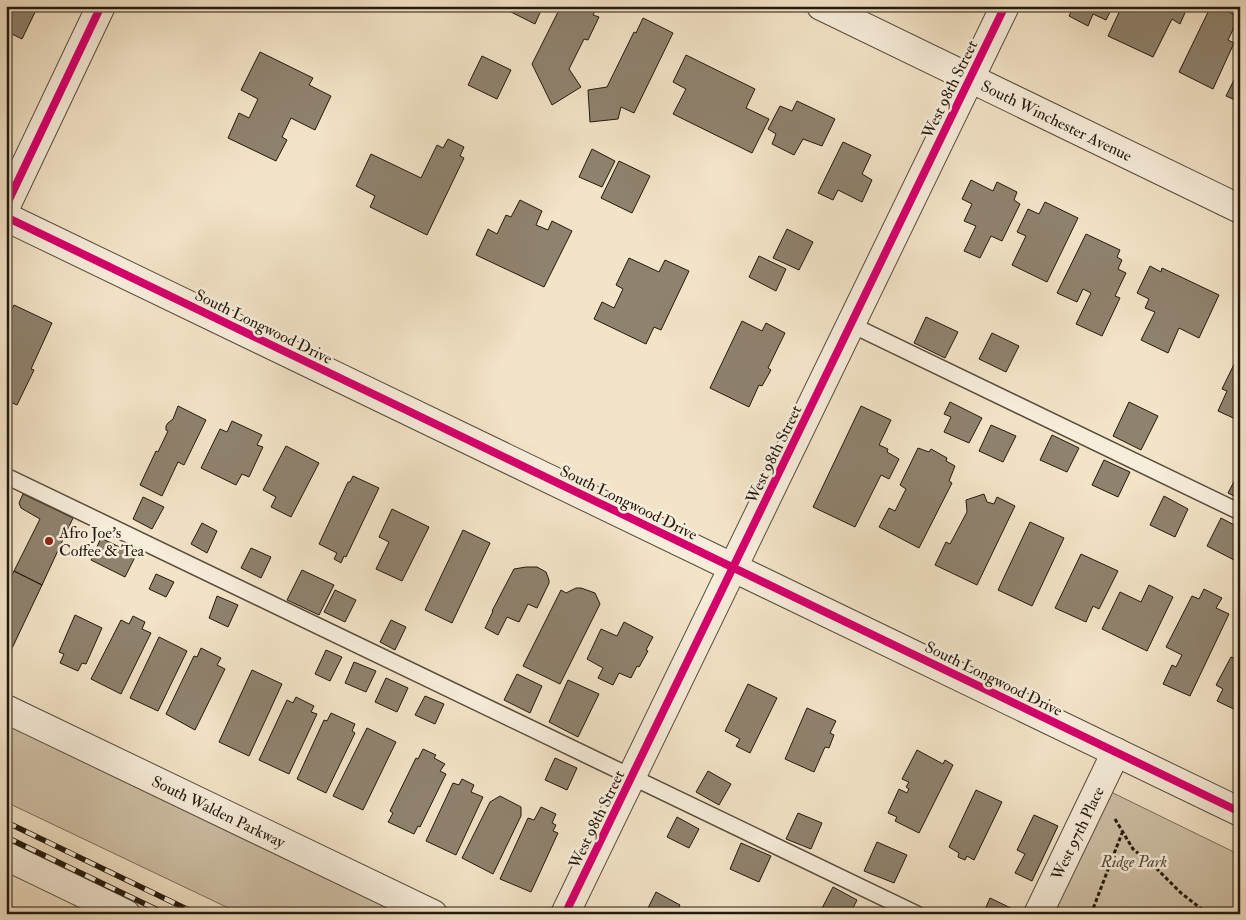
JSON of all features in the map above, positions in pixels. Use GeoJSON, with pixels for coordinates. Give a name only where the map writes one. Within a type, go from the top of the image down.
{"type":"FeatureCollection","features":[{"type":"Feature","properties":{"kind":"street"},"geometry":{"type":"LineString","coordinates":[[6,206],[101,6]]}},
{"type":"Feature","properties":{"kind":"street","name":"South Winchester Avenue"},"geometry":{"type":"LineString","coordinates":[[821,6],[1240,209]]}},
{"type":"Feature","properties":{"kind":"street","name":"West 98th Street"},"geometry":{"type":"LineString","coordinates":[[565,914],[1004,6]]}},
{"type":"Feature","properties":{"kind":"street","name":"South Longwood Drive"},"geometry":{"type":"LineString","coordinates":[[6,217],[1240,812]]}},
{"type":"Feature","properties":{"kind":"street","name":"South Walden Parkway"},"geometry":{"type":"LineString","coordinates":[[6,709],[433,914]]}},
{"type":"Feature","properties":{"kind":"street","name":"West 97th Place"},"geometry":{"type":"LineString","coordinates":[[1038,914],[1116,752]]}},
{"type":"Feature","properties":{"kind":"street"},"geometry":{"type":"LineString","coordinates":[[6,856],[126,914]]}},
{"type":"Feature","properties":{"kind":"lane"},"geometry":{"type":"LineString","coordinates":[[850,324],[1240,512]]}},
{"type":"Feature","properties":{"kind":"lane"},"geometry":{"type":"LineString","coordinates":[[6,476],[917,914]]}},
{"type":"Feature","properties":{"kind":"path"},"geometry":{"type":"LineString","coordinates":[[1114,819],[1132,849],[1156,868],[1181,893],[1208,914]]}},
{"type":"Feature","properties":{"kind":"path"},"geometry":{"type":"LineString","coordinates":[[1091,914],[1122,832]]}},
{"type":"Feature","properties":{"kind":"green space"},"geometry":{"type":"Polygon","coordinates":[[[6,721],[400,914],[241,914],[6,802],[6,721]]]}},
{"type":"Feature","properties":{"kind":"green space","name":"Ridge Park"},"geometry":{"type":"Polygon","coordinates":[[[1111,792],[1240,855],[1240,914],[1051,914],[1111,792]]]}},
{"type":"Feature","properties":{"kind":"building"},"geometry":{"type":"Polygon","coordinates":[[[6,6],[38,6],[22,39],[6,31],[6,6]]]}},
{"type":"Feature","properties":{"kind":"building"},"geometry":{"type":"Polygon","coordinates":[[[499,6],[543,6],[535,24],[499,6]]]}},
{"type":"Feature","properties":{"kind":"building"},"geometry":{"type":"Polygon","coordinates":[[[561,6],[598,6],[593,15],[599,17],[588,40],[584,39],[569,69],[581,87],[552,105],[532,64],[561,6]]]}},
{"type":"Feature","properties":{"kind":"building"},"geometry":{"type":"Polygon","coordinates":[[[1074,6],[1113,6],[1106,20],[1093,14],[1088,26],[1069,16],[1074,6]]]}},
{"type":"Feature","properties":{"kind":"building"},"geometry":{"type":"Polygon","coordinates":[[[1122,6],[1188,6],[1180,24],[1172,19],[1153,57],[1108,36],[1122,6]]]}},
{"type":"Feature","properties":{"kind":"building"},"geometry":{"type":"Polygon","coordinates":[[[1211,6],[1217,6],[1239,17],[1228,40],[1234,43],[1213,89],[1179,72],[1211,6]]]}},
{"type":"Feature","properties":{"kind":"building"},"geometry":{"type":"Polygon","coordinates":[[[643,18],[673,33],[634,113],[621,107],[618,119],[590,122],[588,90],[607,87],[634,32],[636,33],[643,18]]]}},
{"type":"Feature","properties":{"kind":"building"},"geometry":{"type":"Polygon","coordinates":[[[260,52],[313,78],[309,85],[331,96],[315,130],[291,118],[282,137],[287,140],[276,161],[228,138],[239,113],[249,118],[258,99],[241,90],[260,52]]]}},
{"type":"Feature","properties":{"kind":"building"},"geometry":{"type":"Polygon","coordinates":[[[686,55],[755,89],[746,108],[769,119],[752,153],[673,114],[686,89],[673,82],[686,55]]]}},
{"type":"Feature","properties":{"kind":"building"},"geometry":{"type":"Polygon","coordinates":[[[482,56],[511,70],[497,99],[468,85],[482,56]]]}},
{"type":"Feature","properties":{"kind":"building"},"geometry":{"type":"Polygon","coordinates":[[[1240,68],[1240,102],[1226,96],[1240,68]]]}},
{"type":"Feature","properties":{"kind":"building"},"geometry":{"type":"Polygon","coordinates":[[[797,101],[835,119],[822,146],[803,139],[794,155],[772,144],[776,134],[768,129],[780,106],[792,111],[797,101]]]}},
{"type":"Feature","properties":{"kind":"building"},"geometry":{"type":"Polygon","coordinates":[[[448,139],[464,147],[460,156],[464,158],[427,235],[370,207],[375,196],[356,186],[371,154],[421,178],[437,145],[443,148],[448,139]]]}},
{"type":"Feature","properties":{"kind":"building"},"geometry":{"type":"Polygon","coordinates":[[[843,142],[871,155],[862,174],[872,180],[862,202],[838,190],[833,200],[818,193],[843,142]]]}},
{"type":"Feature","properties":{"kind":"building"},"geometry":{"type":"Polygon","coordinates":[[[592,149],[615,161],[602,187],[579,177],[592,149]]]}},
{"type":"Feature","properties":{"kind":"building"},"geometry":{"type":"Polygon","coordinates":[[[619,161],[650,176],[632,213],[601,198],[619,161]]]}},
{"type":"Feature","properties":{"kind":"building"},"geometry":{"type":"Polygon","coordinates":[[[971,180],[993,191],[997,182],[1017,192],[1014,200],[1020,204],[1002,241],[991,236],[980,258],[964,251],[976,226],[964,221],[972,204],[962,199],[971,180]]]}},
{"type":"Feature","properties":{"kind":"building"},"geometry":{"type":"Polygon","coordinates":[[[520,200],[542,211],[536,225],[548,230],[552,221],[572,231],[544,287],[476,255],[488,229],[497,234],[506,215],[511,217],[520,200]]]}},
{"type":"Feature","properties":{"kind":"building"},"geometry":{"type":"Polygon","coordinates":[[[1045,202],[1078,218],[1047,282],[1012,265],[1026,236],[1017,232],[1028,209],[1039,214],[1045,202]]]}},
{"type":"Feature","properties":{"kind":"building"},"geometry":{"type":"Polygon","coordinates":[[[787,229],[813,242],[799,270],[773,258],[787,229]]]}},
{"type":"Feature","properties":{"kind":"building"},"geometry":{"type":"Polygon","coordinates":[[[1086,234],[1120,250],[1117,257],[1122,260],[1118,269],[1126,273],[1115,296],[1120,298],[1102,336],[1076,324],[1091,293],[1083,289],[1077,302],[1057,293],[1086,234]]]}},
{"type":"Feature","properties":{"kind":"building"},"geometry":{"type":"Polygon","coordinates":[[[759,256],[786,269],[776,291],[749,277],[759,256]]]}},
{"type":"Feature","properties":{"kind":"building"},"geometry":{"type":"Polygon","coordinates":[[[629,258],[659,272],[665,260],[689,271],[661,330],[654,327],[646,344],[594,319],[602,302],[614,308],[623,289],[616,285],[629,258]]]}},
{"type":"Feature","properties":{"kind":"building"},"geometry":{"type":"Polygon","coordinates":[[[1150,266],[1161,272],[1162,268],[1219,295],[1199,338],[1179,328],[1168,353],[1141,340],[1155,312],[1145,308],[1149,299],[1137,293],[1150,266]]]}},
{"type":"Feature","properties":{"kind":"building"},"geometry":{"type":"Polygon","coordinates":[[[14,305],[52,323],[31,369],[34,370],[17,405],[6,400],[6,321],[14,305]]]}},
{"type":"Feature","properties":{"kind":"building"},"geometry":{"type":"Polygon","coordinates":[[[926,317],[958,332],[945,358],[914,343],[926,317]]]}},
{"type":"Feature","properties":{"kind":"building"},"geometry":{"type":"Polygon","coordinates":[[[742,321],[762,331],[766,323],[785,333],[768,368],[771,370],[762,386],[759,385],[749,407],[710,388],[742,321]]]}},
{"type":"Feature","properties":{"kind":"building"},"geometry":{"type":"Polygon","coordinates":[[[992,333],[1019,346],[1006,372],[979,359],[992,333]]]}},
{"type":"Feature","properties":{"kind":"building"},"geometry":{"type":"Polygon","coordinates":[[[1240,352],[1240,421],[1218,411],[1227,391],[1222,389],[1240,352]]]}},
{"type":"Feature","properties":{"kind":"building"},"geometry":{"type":"Polygon","coordinates":[[[950,402],[982,418],[969,443],[944,432],[951,417],[944,414],[950,402]]]}},
{"type":"Feature","properties":{"kind":"building"},"geometry":{"type":"Polygon","coordinates":[[[1129,402],[1158,416],[1141,450],[1113,436],[1129,402]]]}},
{"type":"Feature","properties":{"kind":"building"},"geometry":{"type":"Polygon","coordinates":[[[178,406],[206,420],[184,465],[178,462],[162,496],[140,485],[168,431],[166,426],[173,419],[178,406]]]}},
{"type":"Feature","properties":{"kind":"building"},"geometry":{"type":"Polygon","coordinates":[[[861,406],[891,420],[879,445],[888,449],[887,452],[899,459],[889,479],[881,475],[855,527],[813,507],[861,406]]]}},
{"type":"Feature","properties":{"kind":"building"},"geometry":{"type":"Polygon","coordinates":[[[232,421],[262,435],[257,445],[263,447],[249,477],[242,474],[236,485],[201,468],[220,429],[227,432],[232,421]]]}},
{"type":"Feature","properties":{"kind":"building"},"geometry":{"type":"Polygon","coordinates":[[[991,425],[1016,436],[1003,462],[979,451],[991,425]]]}},
{"type":"Feature","properties":{"kind":"building"},"geometry":{"type":"Polygon","coordinates":[[[1052,435],[1079,448],[1067,472],[1040,460],[1052,435]]]}},
{"type":"Feature","properties":{"kind":"building"},"geometry":{"type":"Polygon","coordinates":[[[286,446],[319,463],[291,517],[271,507],[276,497],[263,490],[286,446]]]}},
{"type":"Feature","properties":{"kind":"building"},"geometry":{"type":"Polygon","coordinates":[[[918,448],[929,452],[931,449],[947,458],[946,461],[955,466],[949,481],[952,483],[919,548],[879,527],[889,508],[895,511],[906,489],[900,485],[918,448]]]}},
{"type":"Feature","properties":{"kind":"building"},"geometry":{"type":"Polygon","coordinates":[[[1104,460],[1130,472],[1118,497],[1092,485],[1104,460]]]}},
{"type":"Feature","properties":{"kind":"building"},"geometry":{"type":"Polygon","coordinates":[[[1240,470],[1240,499],[1228,493],[1240,470]]]}},
{"type":"Feature","properties":{"kind":"building"},"geometry":{"type":"Polygon","coordinates":[[[353,476],[379,488],[346,557],[344,556],[341,563],[334,559],[337,553],[319,544],[348,482],[350,482],[353,476]]]}},
{"type":"Feature","properties":{"kind":"building"},"geometry":{"type":"Polygon","coordinates":[[[23,494],[73,518],[42,585],[14,571],[40,519],[21,508],[19,503],[23,494]]]}},
{"type":"Feature","properties":{"kind":"building"},"geometry":{"type":"Polygon","coordinates":[[[984,494],[987,502],[994,504],[997,497],[1015,506],[977,585],[935,565],[946,542],[950,544],[967,512],[966,500],[984,494]]]}},
{"type":"Feature","properties":{"kind":"building"},"geometry":{"type":"Polygon","coordinates":[[[1164,496],[1188,509],[1175,537],[1150,525],[1164,496]]]}},
{"type":"Feature","properties":{"kind":"building"},"geometry":{"type":"Polygon","coordinates":[[[143,497],[164,507],[152,529],[133,519],[143,497]]]}},
{"type":"Feature","properties":{"kind":"building"},"geometry":{"type":"Polygon","coordinates":[[[392,509],[429,527],[402,581],[376,569],[389,542],[379,537],[392,509]]]}},
{"type":"Feature","properties":{"kind":"building"},"geometry":{"type":"Polygon","coordinates":[[[1221,518],[1240,528],[1240,559],[1238,562],[1207,546],[1221,518]]]}},
{"type":"Feature","properties":{"kind":"building"},"geometry":{"type":"Polygon","coordinates":[[[1030,522],[1064,538],[1032,606],[998,590],[1030,522]]]}},
{"type":"Feature","properties":{"kind":"building"},"geometry":{"type":"Polygon","coordinates":[[[202,523],[217,531],[207,553],[191,544],[202,523]]]}},
{"type":"Feature","properties":{"kind":"building"},"geometry":{"type":"Polygon","coordinates":[[[463,530],[490,543],[452,623],[425,610],[463,530]]]}},
{"type":"Feature","properties":{"kind":"building"},"geometry":{"type":"Polygon","coordinates":[[[101,538],[136,555],[125,577],[91,560],[101,538]]]}},
{"type":"Feature","properties":{"kind":"building"},"geometry":{"type":"Polygon","coordinates":[[[251,548],[271,557],[261,578],[241,568],[251,548]]]}},
{"type":"Feature","properties":{"kind":"building"},"geometry":{"type":"Polygon","coordinates":[[[1081,554],[1118,571],[1099,609],[1093,606],[1086,622],[1055,608],[1081,554]]]}},
{"type":"Feature","properties":{"kind":"building"},"geometry":{"type":"Polygon","coordinates":[[[537,567],[546,572],[549,583],[537,608],[528,604],[519,622],[507,617],[498,635],[485,628],[492,611],[514,569],[537,567]]]}},
{"type":"Feature","properties":{"kind":"building"},"geometry":{"type":"Polygon","coordinates":[[[302,570],[334,585],[319,615],[287,600],[302,570]]]}},
{"type":"Feature","properties":{"kind":"building"},"geometry":{"type":"Polygon","coordinates":[[[14,571],[42,585],[6,661],[6,572],[12,575],[14,571]]]}},
{"type":"Feature","properties":{"kind":"building"},"geometry":{"type":"Polygon","coordinates":[[[156,574],[174,582],[166,597],[149,589],[156,574]]]}},
{"type":"Feature","properties":{"kind":"building"},"geometry":{"type":"Polygon","coordinates":[[[1149,585],[1173,597],[1147,651],[1102,629],[1120,592],[1141,602],[1149,585]]]}},
{"type":"Feature","properties":{"kind":"building"},"geometry":{"type":"Polygon","coordinates":[[[576,588],[595,593],[600,604],[560,684],[523,666],[561,590],[566,593],[576,588]]]}},
{"type":"Feature","properties":{"kind":"building"},"geometry":{"type":"Polygon","coordinates":[[[1204,589],[1222,598],[1216,608],[1229,614],[1190,696],[1163,684],[1172,665],[1176,667],[1182,655],[1166,647],[1192,596],[1199,599],[1204,589]]]}},
{"type":"Feature","properties":{"kind":"building"},"geometry":{"type":"Polygon","coordinates":[[[335,590],[356,600],[345,622],[324,612],[335,590]]]}},
{"type":"Feature","properties":{"kind":"building"},"geometry":{"type":"Polygon","coordinates":[[[217,596],[238,605],[228,627],[209,618],[217,596]]]}},
{"type":"Feature","properties":{"kind":"building"},"geometry":{"type":"Polygon","coordinates":[[[75,615],[102,628],[86,664],[82,663],[78,671],[60,663],[64,654],[59,652],[75,615]]]}},
{"type":"Feature","properties":{"kind":"building"},"geometry":{"type":"Polygon","coordinates":[[[133,616],[145,622],[142,629],[151,633],[121,694],[91,679],[121,620],[129,624],[133,616]]]}},
{"type":"Feature","properties":{"kind":"building"},"geometry":{"type":"Polygon","coordinates":[[[391,620],[406,627],[395,650],[380,642],[391,620]]]}},
{"type":"Feature","properties":{"kind":"building"},"geometry":{"type":"Polygon","coordinates":[[[624,622],[653,637],[646,650],[648,651],[631,678],[619,673],[613,685],[598,678],[603,668],[587,659],[601,629],[617,636],[624,622]]]}},
{"type":"Feature","properties":{"kind":"building"},"geometry":{"type":"Polygon","coordinates":[[[159,637],[187,651],[158,711],[130,698],[159,637]]]}},
{"type":"Feature","properties":{"kind":"building"},"geometry":{"type":"Polygon","coordinates":[[[201,648],[221,658],[217,665],[225,669],[195,730],[166,714],[194,656],[197,657],[201,648]]]}},
{"type":"Feature","properties":{"kind":"building"},"geometry":{"type":"Polygon","coordinates":[[[326,650],[342,657],[330,681],[315,674],[326,650]]]}},
{"type":"Feature","properties":{"kind":"building"},"geometry":{"type":"Polygon","coordinates":[[[1231,657],[1238,660],[1240,658],[1240,712],[1217,701],[1223,689],[1216,685],[1231,657]]]}},
{"type":"Feature","properties":{"kind":"building"},"geometry":{"type":"Polygon","coordinates":[[[354,662],[376,671],[366,692],[345,683],[354,662]]]}},
{"type":"Feature","properties":{"kind":"building"},"geometry":{"type":"Polygon","coordinates":[[[252,670],[282,684],[249,756],[219,742],[252,670]]]}},
{"type":"Feature","properties":{"kind":"building"},"geometry":{"type":"Polygon","coordinates":[[[517,674],[542,686],[530,713],[504,700],[517,674]]]}},
{"type":"Feature","properties":{"kind":"building"},"geometry":{"type":"Polygon","coordinates":[[[386,678],[408,688],[397,712],[375,702],[386,678]]]}},
{"type":"Feature","properties":{"kind":"building"},"geometry":{"type":"Polygon","coordinates":[[[568,680],[599,694],[578,737],[549,722],[568,680]]]}},
{"type":"Feature","properties":{"kind":"building"},"geometry":{"type":"Polygon","coordinates":[[[748,684],[777,698],[750,753],[736,746],[740,739],[725,731],[748,684]]]}},
{"type":"Feature","properties":{"kind":"building"},"geometry":{"type":"Polygon","coordinates":[[[425,696],[444,704],[435,724],[415,715],[425,696]]]}},
{"type":"Feature","properties":{"kind":"building"},"geometry":{"type":"Polygon","coordinates":[[[296,697],[314,706],[311,712],[317,714],[289,774],[259,760],[287,700],[293,703],[296,697]]]}},
{"type":"Feature","properties":{"kind":"building"},"geometry":{"type":"Polygon","coordinates":[[[807,708],[836,721],[830,733],[834,735],[829,748],[825,747],[814,772],[785,759],[807,708]]]}},
{"type":"Feature","properties":{"kind":"building"},"geometry":{"type":"Polygon","coordinates":[[[331,713],[355,724],[352,731],[355,733],[326,793],[297,779],[324,720],[327,721],[331,713]]]}},
{"type":"Feature","properties":{"kind":"building"},"geometry":{"type":"Polygon","coordinates":[[[367,728],[396,742],[363,810],[333,796],[367,728]]]}},
{"type":"Feature","properties":{"kind":"building"},"geometry":{"type":"Polygon","coordinates":[[[423,749],[436,755],[434,758],[445,764],[440,771],[446,774],[420,827],[418,826],[414,834],[388,822],[393,813],[390,811],[416,758],[418,759],[423,749]]]}},
{"type":"Feature","properties":{"kind":"building"},"geometry":{"type":"Polygon","coordinates":[[[917,750],[943,764],[945,760],[953,765],[919,833],[895,821],[897,817],[888,813],[899,789],[907,793],[909,789],[906,787],[909,782],[902,779],[917,750]]]}},
{"type":"Feature","properties":{"kind":"building"},"geometry":{"type":"Polygon","coordinates":[[[555,758],[577,768],[567,790],[545,780],[555,758]]]}},
{"type":"Feature","properties":{"kind":"building"},"geometry":{"type":"Polygon","coordinates":[[[708,771],[731,784],[719,805],[696,792],[708,771]]]}},
{"type":"Feature","properties":{"kind":"building"},"geometry":{"type":"Polygon","coordinates":[[[462,779],[474,785],[471,792],[483,797],[456,855],[426,841],[453,783],[459,785],[462,779]]]}},
{"type":"Feature","properties":{"kind":"building"},"geometry":{"type":"Polygon","coordinates":[[[976,790],[1002,802],[974,860],[967,856],[965,860],[958,857],[959,853],[949,847],[976,790]]]}},
{"type":"Feature","properties":{"kind":"building"},"geometry":{"type":"Polygon","coordinates":[[[500,796],[521,807],[521,816],[493,874],[462,858],[490,802],[500,796]]]}},
{"type":"Feature","properties":{"kind":"building"},"geometry":{"type":"Polygon","coordinates":[[[541,807],[556,814],[552,823],[556,825],[553,831],[558,833],[531,892],[500,879],[528,818],[534,820],[541,807]]]}},
{"type":"Feature","properties":{"kind":"building"},"geometry":{"type":"Polygon","coordinates":[[[798,813],[822,823],[811,849],[786,839],[798,813]]]}},
{"type":"Feature","properties":{"kind":"building"},"geometry":{"type":"Polygon","coordinates":[[[1034,815],[1058,826],[1032,881],[1015,873],[1025,854],[1017,850],[1034,815]]]}},
{"type":"Feature","properties":{"kind":"building"},"geometry":{"type":"Polygon","coordinates":[[[677,817],[699,829],[689,848],[667,837],[677,817]]]}},
{"type":"Feature","properties":{"kind":"building"},"geometry":{"type":"Polygon","coordinates":[[[877,842],[907,855],[894,883],[864,871],[877,842]]]}},
{"type":"Feature","properties":{"kind":"building"},"geometry":{"type":"Polygon","coordinates":[[[741,843],[771,856],[759,882],[730,869],[741,843]]]}},
{"type":"Feature","properties":{"kind":"building"},"geometry":{"type":"Polygon","coordinates":[[[833,887],[857,900],[850,914],[824,914],[820,912],[833,887]]]}},
{"type":"Feature","properties":{"kind":"building"},"geometry":{"type":"Polygon","coordinates":[[[656,892],[680,905],[676,914],[645,914],[656,892]]]}},
{"type":"Feature","properties":{"kind":"building"},"geometry":{"type":"Polygon","coordinates":[[[990,898],[1017,911],[1016,914],[983,914],[990,898]]]}},
{"type":"Feature","properties":{"kind":"railway"},"geometry":{"type":"LineString","coordinates":[[6,822],[197,914]]}},
{"type":"Feature","properties":{"kind":"railway"},"geometry":{"type":"LineString","coordinates":[[6,837],[166,914]]}},
{"type":"Feature","properties":{"kind":"cycle path"},"geometry":{"type":"LineString","coordinates":[[6,206],[101,6]]}},
{"type":"Feature","properties":{"kind":"cycle path"},"geometry":{"type":"LineString","coordinates":[[565,914],[1005,6]]}},
{"type":"Feature","properties":{"kind":"cycle path"},"geometry":{"type":"LineString","coordinates":[[6,217],[1240,812]]}},
{"type":"Feature","properties":{"kind":"place","name":"Afro Joe's Coffee & Tea"},"geometry":{"type":"Point","coordinates":[49,541]}}]}
